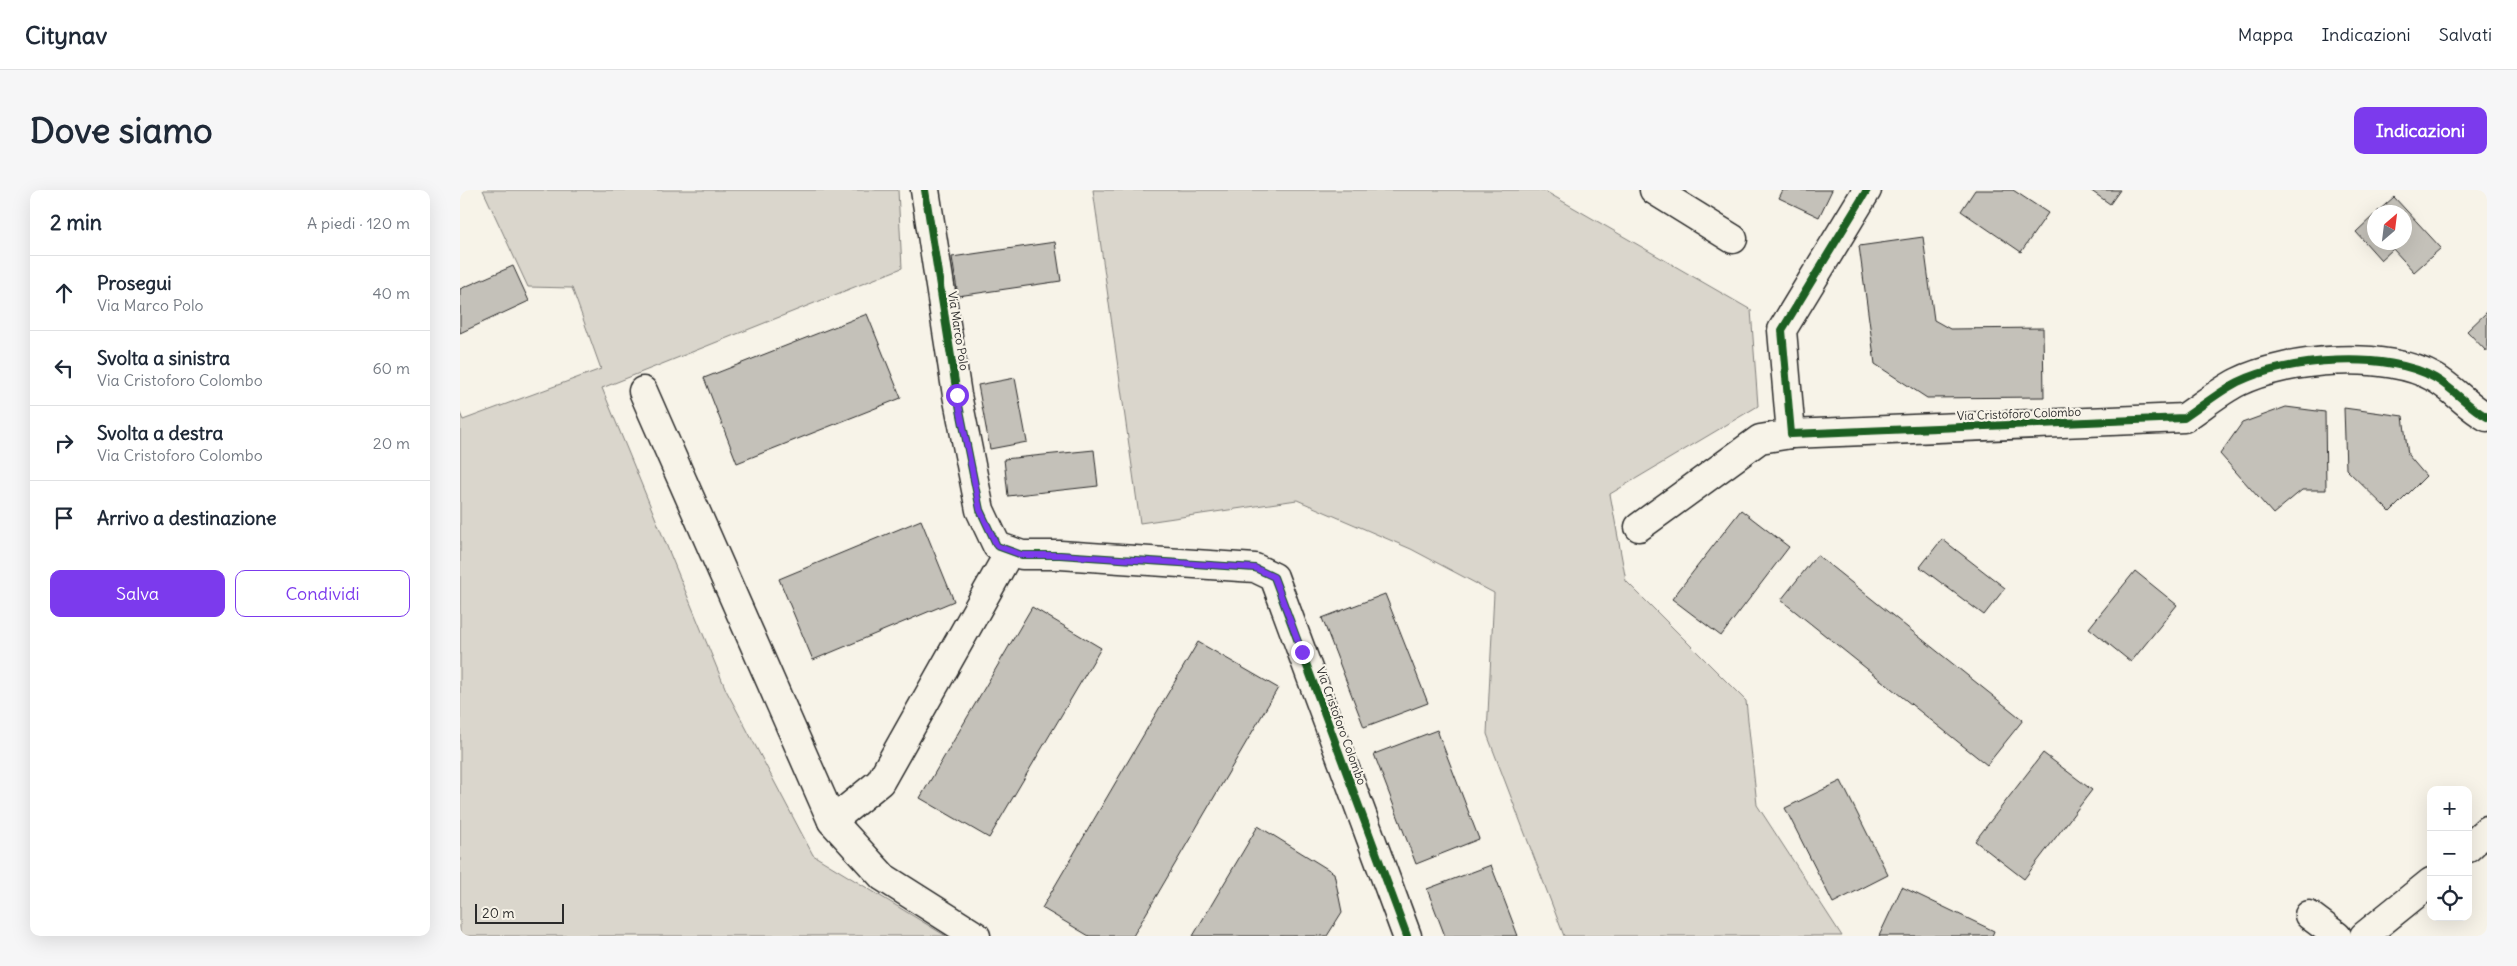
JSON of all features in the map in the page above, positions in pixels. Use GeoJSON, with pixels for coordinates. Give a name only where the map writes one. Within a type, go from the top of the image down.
{"type":"FeatureCollection","features":[{"type":"Feature","properties":{"kind":"street","name":"Via Marco Polo"},"geometry":{"type":"LineString","coordinates":[[925,190],[957,395],[980,510],[997,546],[1010,551]]}},
{"type":"Feature","properties":{"kind":"street"},"geometry":{"type":"LineString","coordinates":[[1654,190],[1733,239]]}},
{"type":"Feature","properties":{"kind":"street"},"geometry":{"type":"LineString","coordinates":[[1791,434],[1782,330],[1867,190]]}},
{"type":"Feature","properties":{"kind":"street","name":"Via Cristoforo Colombo"},"geometry":{"type":"LineString","coordinates":[[1639,527],[1760,439],[1791,434],[2184,418],[2238,382],[2281,368],[2344,359],[2399,364],[2434,377],[2487,417]]}},
{"type":"Feature","properties":{"kind":"street"},"geometry":{"type":"LineString","coordinates":[[643,391],[832,821],[883,877],[976,936]]}},
{"type":"Feature","properties":{"kind":"street"},"geometry":{"type":"LineString","coordinates":[[832,821],[880,782],[1010,551]]}},
{"type":"Feature","properties":{"kind":"street","name":"Via Cristoforo Colombo"},"geometry":{"type":"LineString","coordinates":[[1010,551],[1022,555],[1060,555],[1255,568],[1274,577],[1407,936]]}},
{"type":"Feature","properties":{"kind":"street"},"geometry":{"type":"LineString","coordinates":[[2472,844],[2487,830]]}},
{"type":"Feature","properties":{"kind":"street"},"geometry":{"type":"LineString","coordinates":[[2364,936],[2427,885]]}},
{"type":"Feature","properties":{"kind":"street"},"geometry":{"type":"LineString","coordinates":[[2308,915],[2337,936]]}},
{"type":"Feature","properties":{"kind":"shaded area"},"geometry":{"type":"Polygon","coordinates":[[[483,190],[898,190],[902,268],[602,388],[726,690],[813,855],[946,936],[460,936],[460,413],[463,420],[601,369],[572,288],[528,287],[483,190]]]}},
{"type":"Feature","properties":{"kind":"shaded area"},"geometry":{"type":"Polygon","coordinates":[[[1093,190],[1543,190],[1751,310],[1758,406],[1610,494],[1626,581],[1746,701],[1757,805],[1842,936],[1564,936],[1487,734],[1494,593],[1411,549],[1297,500],[1140,523],[1093,190]]]}},
{"type":"Feature","properties":{"kind":"building"},"geometry":{"type":"Polygon","coordinates":[[[1783,190],[1832,190],[1819,217],[1779,198],[1783,190]]]}},
{"type":"Feature","properties":{"kind":"building"},"geometry":{"type":"Polygon","coordinates":[[[1975,190],[2013,190],[2048,213],[2021,252],[1961,211],[1975,190]]]}},
{"type":"Feature","properties":{"kind":"building"},"geometry":{"type":"Polygon","coordinates":[[[2090,190],[2120,190],[2110,204],[2090,190]]]}},
{"type":"Feature","properties":{"kind":"building"},"geometry":{"type":"Polygon","coordinates":[[[2394,197],[2401,205],[2385,205],[2394,197]]]}},
{"type":"Feature","properties":{"kind":"building"},"geometry":{"type":"Polygon","coordinates":[[[2412,217],[2441,248],[2414,272],[2394,250],[2412,250],[2412,217]]]}},
{"type":"Feature","properties":{"kind":"building"},"geometry":{"type":"Polygon","coordinates":[[[2367,222],[2367,244],[2356,232],[2367,222]]]}},
{"type":"Feature","properties":{"kind":"building"},"geometry":{"type":"Polygon","coordinates":[[[1923,237],[1934,320],[1950,329],[2043,328],[2044,397],[1927,398],[1875,364],[1859,246],[1923,237]]]}},
{"type":"Feature","properties":{"kind":"building"},"geometry":{"type":"Polygon","coordinates":[[[1055,242],[1061,281],[958,296],[952,257],[1055,242]]]}},
{"type":"Feature","properties":{"kind":"building"},"geometry":{"type":"Polygon","coordinates":[[[2372,250],[2392,250],[2381,260],[2372,250]]]}},
{"type":"Feature","properties":{"kind":"building"},"geometry":{"type":"Polygon","coordinates":[[[513,266],[529,301],[460,333],[460,289],[513,266]]]}},
{"type":"Feature","properties":{"kind":"building"},"geometry":{"type":"Polygon","coordinates":[[[2487,312],[2487,352],[2467,331],[2487,312]]]}},
{"type":"Feature","properties":{"kind":"building"},"geometry":{"type":"Polygon","coordinates":[[[867,314],[901,398],[737,463],[704,378],[867,314]]]}},
{"type":"Feature","properties":{"kind":"building"},"geometry":{"type":"Polygon","coordinates":[[[1015,378],[1027,442],[990,449],[978,385],[1015,378]]]}},
{"type":"Feature","properties":{"kind":"building"},"geometry":{"type":"Polygon","coordinates":[[[2286,407],[2325,412],[2326,490],[2302,490],[2273,514],[2220,454],[2242,423],[2286,407]]]}},
{"type":"Feature","properties":{"kind":"building"},"geometry":{"type":"Polygon","coordinates":[[[2344,408],[2403,416],[2408,455],[2426,476],[2390,512],[2346,469],[2344,408]]]}},
{"type":"Feature","properties":{"kind":"building"},"geometry":{"type":"Polygon","coordinates":[[[1094,450],[1098,486],[1008,496],[1004,459],[1094,450]]]}},
{"type":"Feature","properties":{"kind":"building"},"geometry":{"type":"Polygon","coordinates":[[[1741,510],[1789,547],[1721,636],[1672,599],[1741,510]]]}},
{"type":"Feature","properties":{"kind":"building"},"geometry":{"type":"Polygon","coordinates":[[[921,520],[954,601],[813,660],[779,579],[921,520]]]}},
{"type":"Feature","properties":{"kind":"building"},"geometry":{"type":"Polygon","coordinates":[[[1942,539],[2005,588],[1984,615],[1920,567],[1942,539]]]}},
{"type":"Feature","properties":{"kind":"building"},"geometry":{"type":"Polygon","coordinates":[[[1817,555],[2023,720],[1987,765],[1781,600],[1817,555]]]}},
{"type":"Feature","properties":{"kind":"building"},"geometry":{"type":"Polygon","coordinates":[[[2135,571],[2177,605],[2131,662],[2089,628],[2135,571]]]}},
{"type":"Feature","properties":{"kind":"building"},"geometry":{"type":"Polygon","coordinates":[[[1385,594],[1428,703],[1364,727],[1322,618],[1385,594]]]}},
{"type":"Feature","properties":{"kind":"building"},"geometry":{"type":"Polygon","coordinates":[[[1032,607],[1101,648],[989,838],[920,798],[1032,607]]]}},
{"type":"Feature","properties":{"kind":"building"},"geometry":{"type":"Polygon","coordinates":[[[1198,642],[1278,688],[1133,936],[1089,936],[1042,908],[1198,642]]]}},
{"type":"Feature","properties":{"kind":"building"},"geometry":{"type":"Polygon","coordinates":[[[1437,730],[1479,839],[1416,864],[1374,754],[1437,730]]]}},
{"type":"Feature","properties":{"kind":"building"},"geometry":{"type":"Polygon","coordinates":[[[2043,753],[2092,790],[2024,879],[1975,841],[2043,753]]]}},
{"type":"Feature","properties":{"kind":"building"},"geometry":{"type":"Polygon","coordinates":[[[1841,781],[1888,875],[1833,903],[1785,808],[1841,781]]]}},
{"type":"Feature","properties":{"kind":"building"},"geometry":{"type":"Polygon","coordinates":[[[1258,826],[1334,873],[1342,912],[1327,936],[1193,936],[1258,826]]]}},
{"type":"Feature","properties":{"kind":"building"},"geometry":{"type":"Polygon","coordinates":[[[1491,865],[1518,936],[1445,936],[1427,889],[1491,865]]]}},
{"type":"Feature","properties":{"kind":"building"},"geometry":{"type":"Polygon","coordinates":[[[1902,887],[1994,931],[1992,936],[1879,936],[1902,887]]]}},
{"type":"Feature","properties":{"kind":"cycle path"},"geometry":{"type":"LineString","coordinates":[[925,190],[957,395],[980,510],[997,546],[1022,555],[1060,555],[1255,568],[1274,577],[1407,936]]}},
{"type":"Feature","properties":{"kind":"cycle path"},"geometry":{"type":"LineString","coordinates":[[1867,190],[1782,330],[1791,434],[2184,418],[2231,386],[2258,374],[2282,367],[2337,360],[2391,363],[2415,369],[2442,382],[2487,417]]}},
{"type":"Feature","properties":{"kind":"route"},"geometry":{"type":"LineString","coordinates":[[957,395],[980,510],[997,546],[1022,555],[1060,555],[1255,568],[1274,577],[1302,652]]}}]}
